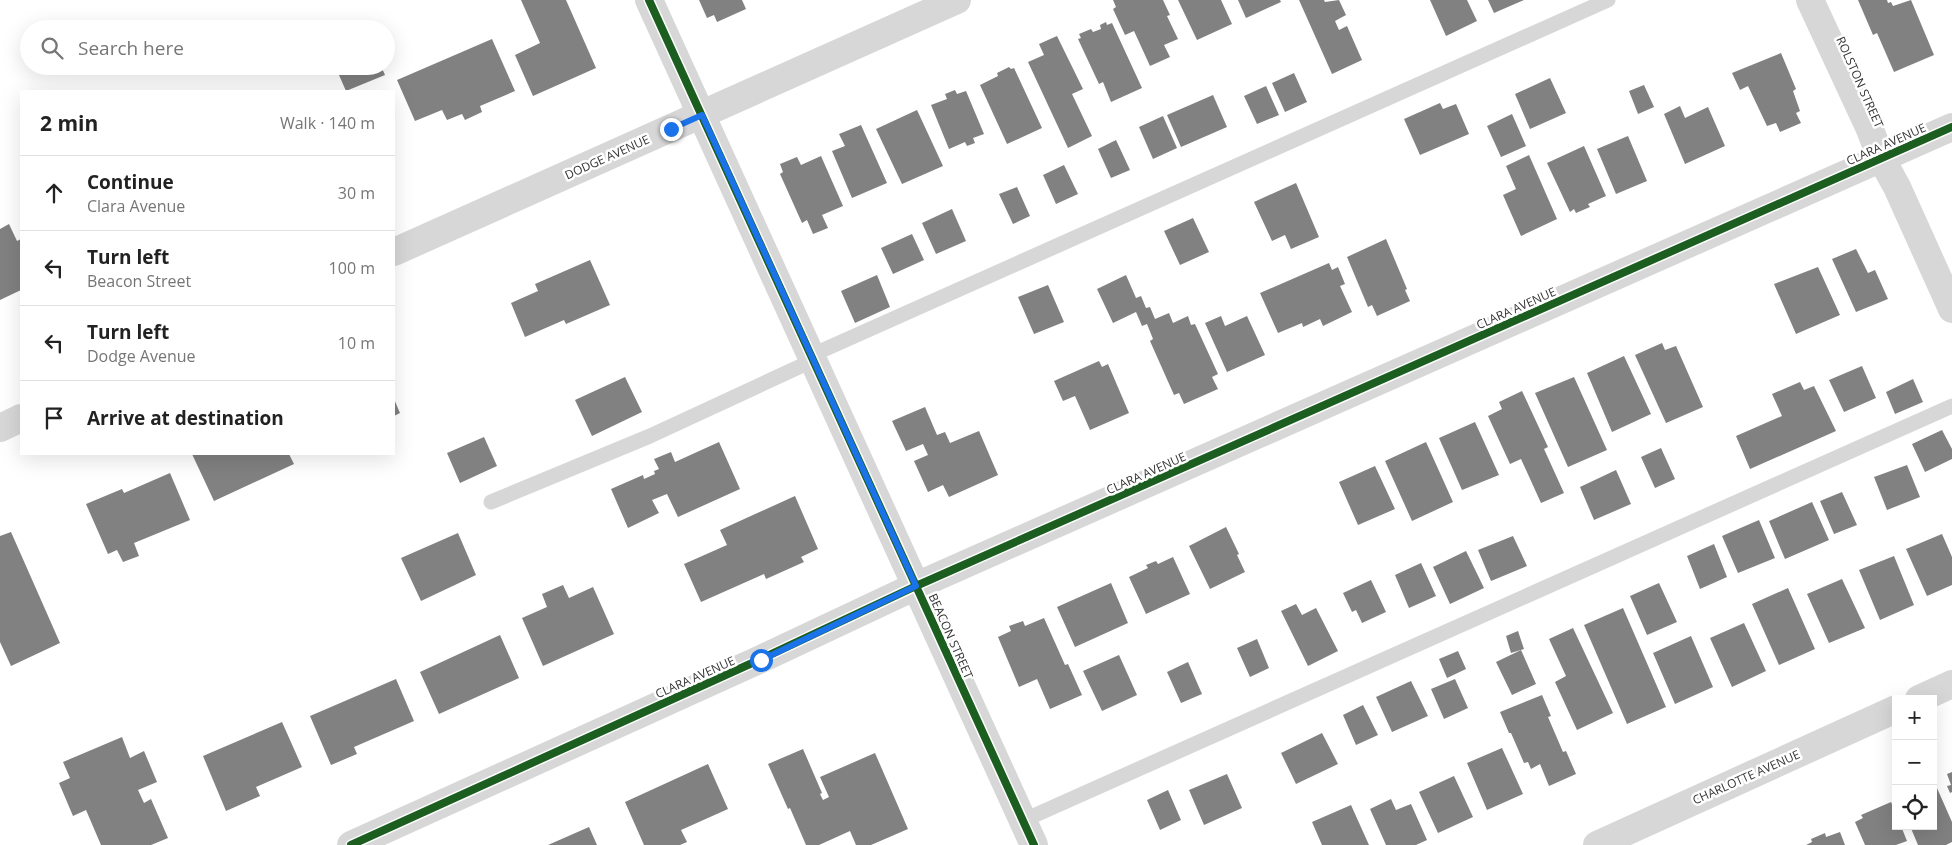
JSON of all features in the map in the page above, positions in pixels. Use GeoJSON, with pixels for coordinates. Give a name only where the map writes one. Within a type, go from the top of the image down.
{"type":"FeatureCollection","features":[{"type":"Feature","properties":{"kind":"street","name":"BEACON STREET"},"geometry":{"type":"LineString","coordinates":[[650,0],[1028,833]]}},
{"type":"Feature","properties":{"kind":"street","name":"DODGE AVENUE"},"geometry":{"type":"LineString","coordinates":[[395,252],[957,0]]}},
{"type":"Feature","properties":{"kind":"street","name":"ROLSTON STREET"},"geometry":{"type":"LineString","coordinates":[[1810,0],[1952,309]]}},
{"type":"Feature","properties":{"kind":"street","name":"CLARA AVENUE"},"geometry":{"type":"LineString","coordinates":[[351,845],[761,660],[916,586],[1952,127]]}},
{"type":"Feature","properties":{"kind":"street"},"geometry":{"type":"LineString","coordinates":[[0,428],[20,418]]}},
{"type":"Feature","properties":{"kind":"street"},"geometry":{"type":"LineString","coordinates":[[1928,695],[1952,684]]}},
{"type":"Feature","properties":{"kind":"street","name":"CHARLOTTE AVENUE"},"geometry":{"type":"LineString","coordinates":[[1597,845],[1892,711]]}},
{"type":"Feature","properties":{"kind":"lane"},"geometry":{"type":"LineString","coordinates":[[491,502],[650,436],[813,358],[1608,0]]}},
{"type":"Feature","properties":{"kind":"lane"},"geometry":{"type":"LineString","coordinates":[[1028,833],[1952,406]]}},
{"type":"Feature","properties":{"kind":"building"},"geometry":{"type":"Polygon","coordinates":[[[521,0],[566,0],[596,68],[533,96],[515,55],[540,43],[521,0]]]}},
{"type":"Feature","properties":{"kind":"building"},"geometry":{"type":"Polygon","coordinates":[[[699,0],[742,0],[746,9],[717,22],[714,15],[707,18],[699,0]]]}},
{"type":"Feature","properties":{"kind":"building"},"geometry":{"type":"Polygon","coordinates":[[[1113,0],[1163,0],[1170,15],[1167,16],[1178,39],[1164,45],[1170,57],[1150,66],[1134,31],[1125,35],[1113,9],[1116,7],[1113,0]]]}},
{"type":"Feature","properties":{"kind":"building"},"geometry":{"type":"Polygon","coordinates":[[[1178,0],[1221,0],[1232,24],[1197,40],[1178,0]]]}},
{"type":"Feature","properties":{"kind":"building"},"geometry":{"type":"Polygon","coordinates":[[[1238,0],[1280,0],[1281,2],[1246,18],[1238,0]]]}},
{"type":"Feature","properties":{"kind":"building"},"geometry":{"type":"Polygon","coordinates":[[[1299,0],[1324,0],[1325,2],[1339,0],[1346,15],[1335,21],[1339,30],[1347,26],[1362,60],[1332,74],[1299,0]]]}},
{"type":"Feature","properties":{"kind":"building"},"geometry":{"type":"Polygon","coordinates":[[[1430,0],[1467,0],[1477,21],[1446,36],[1430,0]]]}},
{"type":"Feature","properties":{"kind":"building"},"geometry":{"type":"Polygon","coordinates":[[[1488,0],[1524,0],[1494,13],[1488,0]]]}},
{"type":"Feature","properties":{"kind":"building"},"geometry":{"type":"Polygon","coordinates":[[[1858,0],[1887,0],[1893,6],[1911,0],[1934,55],[1894,72],[1877,33],[1873,35],[1858,0]]]}},
{"type":"Feature","properties":{"kind":"building"},"geometry":{"type":"Polygon","coordinates":[[[1106,22],[1107,25],[1112,23],[1142,88],[1111,102],[1103,82],[1099,84],[1078,39],[1081,38],[1079,34],[1091,29],[1093,32],[1101,29],[1100,25],[1106,22]]]}},
{"type":"Feature","properties":{"kind":"building"},"geometry":{"type":"Polygon","coordinates":[[[1057,36],[1083,89],[1072,94],[1092,136],[1068,148],[1028,62],[1044,55],[1039,44],[1057,36]]]}},
{"type":"Feature","properties":{"kind":"building"},"geometry":{"type":"Polygon","coordinates":[[[492,39],[515,91],[480,106],[482,112],[465,120],[462,114],[447,120],[442,110],[415,121],[397,80],[492,39]]]}},
{"type":"Feature","properties":{"kind":"building"},"geometry":{"type":"Polygon","coordinates":[[[1781,53],[1796,89],[1793,91],[1800,111],[1796,113],[1801,123],[1780,132],[1776,123],[1767,126],[1748,86],[1740,90],[1732,73],[1781,53]]]}},
{"type":"Feature","properties":{"kind":"building"},"geometry":{"type":"Polygon","coordinates":[[[1009,67],[1011,69],[1014,68],[1042,128],[1007,144],[980,85],[998,76],[997,73],[1009,67]]]}},
{"type":"Feature","properties":{"kind":"building"},"geometry":{"type":"Polygon","coordinates":[[[1294,73],[1307,102],[1285,112],[1272,83],[1294,73]]]}},
{"type":"Feature","properties":{"kind":"building"},"geometry":{"type":"Polygon","coordinates":[[[339,75],[385,75],[348,90],[346,90],[339,75]]]}},
{"type":"Feature","properties":{"kind":"building"},"geometry":{"type":"Polygon","coordinates":[[[1550,78],[1566,113],[1530,129],[1515,94],[1550,78]]]}},
{"type":"Feature","properties":{"kind":"building"},"geometry":{"type":"Polygon","coordinates":[[[1644,85],[1654,107],[1638,114],[1629,91],[1644,85]]]}},
{"type":"Feature","properties":{"kind":"building"},"geometry":{"type":"Polygon","coordinates":[[[1266,86],[1279,115],[1257,124],[1244,96],[1266,86]]]}},
{"type":"Feature","properties":{"kind":"building"},"geometry":{"type":"Polygon","coordinates":[[[955,90],[957,94],[966,91],[984,134],[973,138],[975,143],[967,146],[965,142],[949,149],[931,105],[947,99],[945,94],[955,90]]]}},
{"type":"Feature","properties":{"kind":"building"},"geometry":{"type":"Polygon","coordinates":[[[1213,95],[1227,127],[1181,147],[1167,115],[1213,95]]]}},
{"type":"Feature","properties":{"kind":"building"},"geometry":{"type":"Polygon","coordinates":[[[1440,103],[1443,109],[1456,104],[1469,134],[1420,155],[1404,119],[1440,103]]]}},
{"type":"Feature","properties":{"kind":"building"},"geometry":{"type":"Polygon","coordinates":[[[1680,106],[1685,118],[1708,107],[1725,146],[1685,164],[1664,114],[1680,106]]]}},
{"type":"Feature","properties":{"kind":"building"},"geometry":{"type":"Polygon","coordinates":[[[917,110],[943,166],[902,184],[876,129],[917,110]]]}},
{"type":"Feature","properties":{"kind":"building"},"geometry":{"type":"Polygon","coordinates":[[[1512,114],[1526,146],[1501,157],[1487,126],[1512,114]]]}},
{"type":"Feature","properties":{"kind":"building"},"geometry":{"type":"Polygon","coordinates":[[[1163,116],[1177,148],[1153,159],[1139,127],[1163,116]]]}},
{"type":"Feature","properties":{"kind":"building"},"geometry":{"type":"Polygon","coordinates":[[[861,125],[887,183],[852,198],[832,151],[845,146],[839,134],[861,125]]]}},
{"type":"Feature","properties":{"kind":"building"},"geometry":{"type":"Polygon","coordinates":[[[1628,136],[1647,181],[1616,194],[1597,149],[1628,136]]]}},
{"type":"Feature","properties":{"kind":"building"},"geometry":{"type":"Polygon","coordinates":[[[1116,140],[1130,170],[1111,178],[1098,149],[1116,140]]]}},
{"type":"Feature","properties":{"kind":"building"},"geometry":{"type":"Polygon","coordinates":[[[1584,146],[1606,196],[1588,204],[1590,207],[1576,213],[1574,209],[1570,212],[1547,163],[1584,146]]]}},
{"type":"Feature","properties":{"kind":"building"},"geometry":{"type":"Polygon","coordinates":[[[1529,155],[1557,219],[1521,236],[1503,195],[1516,189],[1506,166],[1529,155]]]}},
{"type":"Feature","properties":{"kind":"building"},"geometry":{"type":"Polygon","coordinates":[[[821,156],[843,206],[822,215],[828,228],[813,234],[807,220],[802,223],[780,174],[783,172],[780,164],[797,157],[801,165],[821,156]]]}},
{"type":"Feature","properties":{"kind":"building"},"geometry":{"type":"Polygon","coordinates":[[[1064,165],[1078,194],[1056,204],[1043,175],[1064,165]]]}},
{"type":"Feature","properties":{"kind":"building"},"geometry":{"type":"Polygon","coordinates":[[[1296,183],[1319,237],[1291,249],[1285,235],[1272,241],[1254,202],[1296,183]]]}},
{"type":"Feature","properties":{"kind":"building"},"geometry":{"type":"Polygon","coordinates":[[[1017,187],[1030,216],[1013,224],[999,194],[1017,187]]]}},
{"type":"Feature","properties":{"kind":"building"},"geometry":{"type":"Polygon","coordinates":[[[952,209],[966,241],[936,254],[922,223],[952,209]]]}},
{"type":"Feature","properties":{"kind":"building"},"geometry":{"type":"Polygon","coordinates":[[[1193,218],[1209,252],[1180,265],[1164,231],[1193,218]]]}},
{"type":"Feature","properties":{"kind":"building"},"geometry":{"type":"Polygon","coordinates":[[[9,224],[17,241],[20,240],[20,290],[0,300],[0,229],[9,224]]]}},
{"type":"Feature","properties":{"kind":"building"},"geometry":{"type":"Polygon","coordinates":[[[912,234],[924,260],[893,274],[881,248],[912,234]]]}},
{"type":"Feature","properties":{"kind":"building"},"geometry":{"type":"Polygon","coordinates":[[[1386,239],[1407,289],[1405,290],[1410,301],[1377,316],[1372,305],[1368,307],[1347,257],[1386,239]]]}},
{"type":"Feature","properties":{"kind":"building"},"geometry":{"type":"Polygon","coordinates":[[[1856,249],[1868,273],[1875,270],[1888,299],[1856,312],[1832,259],[1856,249]]]}},
{"type":"Feature","properties":{"kind":"building"},"geometry":{"type":"Polygon","coordinates":[[[590,260],[610,305],[566,324],[564,320],[525,337],[511,303],[538,291],[535,284],[590,260]]]}},
{"type":"Feature","properties":{"kind":"building"},"geometry":{"type":"Polygon","coordinates":[[[1329,263],[1332,270],[1338,267],[1345,284],[1340,286],[1352,312],[1323,326],[1320,319],[1303,327],[1302,323],[1278,333],[1260,293],[1329,263]]]}},
{"type":"Feature","properties":{"kind":"building"},"geometry":{"type":"Polygon","coordinates":[[[1818,267],[1840,315],[1796,334],[1774,284],[1818,267]]]}},
{"type":"Feature","properties":{"kind":"building"},"geometry":{"type":"Polygon","coordinates":[[[877,275],[890,307],[855,323],[841,291],[877,275]]]}},
{"type":"Feature","properties":{"kind":"building"},"geometry":{"type":"Polygon","coordinates":[[[1126,275],[1136,298],[1141,296],[1146,308],[1150,307],[1155,319],[1169,313],[1173,323],[1188,316],[1191,325],[1195,324],[1218,374],[1212,377],[1218,389],[1184,404],[1179,393],[1174,395],[1150,341],[1153,339],[1147,324],[1142,326],[1136,312],[1113,323],[1097,289],[1126,275]]]}},
{"type":"Feature","properties":{"kind":"building"},"geometry":{"type":"Polygon","coordinates":[[[1048,285],[1064,322],[1034,334],[1018,297],[1048,285]]]}},
{"type":"Feature","properties":{"kind":"building"},"geometry":{"type":"Polygon","coordinates":[[[1221,316],[1225,326],[1247,316],[1265,355],[1227,372],[1205,323],[1221,316]]]}},
{"type":"Feature","properties":{"kind":"building"},"geometry":{"type":"Polygon","coordinates":[[[1662,343],[1665,350],[1676,346],[1703,407],[1666,423],[1635,355],[1662,343]]]}},
{"type":"Feature","properties":{"kind":"building"},"geometry":{"type":"Polygon","coordinates":[[[1624,356],[1651,414],[1612,432],[1587,373],[1624,356]]]}},
{"type":"Feature","properties":{"kind":"building"},"geometry":{"type":"Polygon","coordinates":[[[1099,361],[1102,367],[1108,364],[1129,413],[1090,430],[1075,396],[1063,401],[1054,381],[1099,361]]]}},
{"type":"Feature","properties":{"kind":"building"},"geometry":{"type":"Polygon","coordinates":[[[1862,366],[1876,398],[1844,412],[1829,380],[1862,366]]]}},
{"type":"Feature","properties":{"kind":"building"},"geometry":{"type":"Polygon","coordinates":[[[625,377],[642,412],[592,436],[575,400],[625,377]]]}},
{"type":"Feature","properties":{"kind":"building"},"geometry":{"type":"Polygon","coordinates":[[[1574,377],[1607,450],[1568,467],[1535,393],[1574,377]]]}},
{"type":"Feature","properties":{"kind":"building"},"geometry":{"type":"Polygon","coordinates":[[[1913,379],[1923,402],[1895,414],[1886,392],[1913,379]]]}},
{"type":"Feature","properties":{"kind":"building"},"geometry":{"type":"Polygon","coordinates":[[[1800,382],[1804,390],[1814,386],[1836,431],[1750,469],[1736,436],[1782,416],[1772,394],[1800,382]]]}},
{"type":"Feature","properties":{"kind":"building"},"geometry":{"type":"Polygon","coordinates":[[[1522,391],[1548,447],[1544,449],[1564,493],[1541,503],[1521,459],[1510,464],[1488,416],[1502,409],[1499,402],[1522,391]]]}},
{"type":"Feature","properties":{"kind":"building"},"geometry":{"type":"Polygon","coordinates":[[[395,401],[400,413],[395,416],[395,401]]]}},
{"type":"Feature","properties":{"kind":"building"},"geometry":{"type":"Polygon","coordinates":[[[925,407],[937,435],[945,432],[950,443],[979,431],[998,475],[949,497],[943,485],[928,492],[914,461],[928,455],[923,444],[906,451],[892,421],[925,407]]]}},
{"type":"Feature","properties":{"kind":"building"},"geometry":{"type":"Polygon","coordinates":[[[1475,422],[1499,475],[1462,490],[1439,438],[1475,422]]]}},
{"type":"Feature","properties":{"kind":"building"},"geometry":{"type":"Polygon","coordinates":[[[1942,430],[1952,449],[1952,459],[1925,472],[1912,444],[1942,430]]]}},
{"type":"Feature","properties":{"kind":"building"},"geometry":{"type":"Polygon","coordinates":[[[484,437],[497,466],[460,483],[447,453],[484,437]]]}},
{"type":"Feature","properties":{"kind":"building"},"geometry":{"type":"Polygon","coordinates":[[[719,442],[740,489],[678,517],[667,494],[652,500],[659,513],[628,528],[611,489],[643,475],[644,479],[655,474],[654,471],[659,469],[654,459],[671,452],[675,462],[719,442]]]}},
{"type":"Feature","properties":{"kind":"building"},"geometry":{"type":"Polygon","coordinates":[[[1426,442],[1453,502],[1412,521],[1385,461],[1426,442]]]}},
{"type":"Feature","properties":{"kind":"building"},"geometry":{"type":"Polygon","coordinates":[[[1661,448],[1675,479],[1655,488],[1641,457],[1661,448]]]}},
{"type":"Feature","properties":{"kind":"building"},"geometry":{"type":"Polygon","coordinates":[[[192,455],[290,455],[294,464],[214,501],[192,455]]]}},
{"type":"Feature","properties":{"kind":"building"},"geometry":{"type":"Polygon","coordinates":[[[1907,465],[1920,497],[1887,510],[1874,477],[1907,465]]]}},
{"type":"Feature","properties":{"kind":"building"},"geometry":{"type":"Polygon","coordinates":[[[1375,466],[1395,509],[1358,525],[1339,482],[1375,466]]]}},
{"type":"Feature","properties":{"kind":"building"},"geometry":{"type":"Polygon","coordinates":[[[1616,470],[1631,504],[1594,520],[1580,487],[1616,470]]]}},
{"type":"Feature","properties":{"kind":"building"},"geometry":{"type":"Polygon","coordinates":[[[170,473],[190,520],[134,543],[139,556],[123,562],[117,550],[108,554],[86,504],[122,489],[124,493],[170,473]]]}},
{"type":"Feature","properties":{"kind":"building"},"geometry":{"type":"Polygon","coordinates":[[[1842,492],[1857,525],[1834,534],[1820,501],[1842,492]]]}},
{"type":"Feature","properties":{"kind":"building"},"geometry":{"type":"Polygon","coordinates":[[[795,496],[818,549],[801,557],[804,562],[766,579],[764,574],[701,602],[684,564],[727,545],[720,530],[795,496]]]}},
{"type":"Feature","properties":{"kind":"building"},"geometry":{"type":"Polygon","coordinates":[[[1812,502],[1829,540],[1785,559],[1769,521],[1812,502]]]}},
{"type":"Feature","properties":{"kind":"building"},"geometry":{"type":"Polygon","coordinates":[[[1759,520],[1775,558],[1738,573],[1722,536],[1759,520]]]}},
{"type":"Feature","properties":{"kind":"building"},"geometry":{"type":"Polygon","coordinates":[[[1226,527],[1245,572],[1210,589],[1189,546],[1226,527]]]}},
{"type":"Feature","properties":{"kind":"building"},"geometry":{"type":"Polygon","coordinates":[[[11,532],[60,643],[11,666],[0,642],[0,536],[11,532]]]}},
{"type":"Feature","properties":{"kind":"building"},"geometry":{"type":"Polygon","coordinates":[[[458,533],[476,575],[421,601],[401,558],[458,533]]]}},
{"type":"Feature","properties":{"kind":"building"},"geometry":{"type":"Polygon","coordinates":[[[1942,534],[1952,557],[1952,585],[1927,596],[1906,549],[1942,534]]]}},
{"type":"Feature","properties":{"kind":"building"},"geometry":{"type":"Polygon","coordinates":[[[1513,536],[1527,566],[1491,581],[1478,550],[1513,536]]]}},
{"type":"Feature","properties":{"kind":"building"},"geometry":{"type":"Polygon","coordinates":[[[1714,544],[1727,577],[1700,589],[1687,556],[1714,544]]]}},
{"type":"Feature","properties":{"kind":"building"},"geometry":{"type":"Polygon","coordinates":[[[1466,551],[1484,588],[1450,604],[1433,567],[1466,551]]]}},
{"type":"Feature","properties":{"kind":"building"},"geometry":{"type":"Polygon","coordinates":[[[1894,556],[1914,605],[1880,620],[1859,570],[1894,556]]]}},
{"type":"Feature","properties":{"kind":"building"},"geometry":{"type":"Polygon","coordinates":[[[1173,557],[1190,594],[1146,614],[1129,577],[1148,568],[1146,565],[1156,561],[1158,564],[1173,557]]]}},
{"type":"Feature","properties":{"kind":"building"},"geometry":{"type":"Polygon","coordinates":[[[1421,563],[1436,596],[1409,608],[1395,575],[1421,563]]]}},
{"type":"Feature","properties":{"kind":"building"},"geometry":{"type":"Polygon","coordinates":[[[1842,579],[1865,628],[1829,643],[1807,594],[1842,579]]]}},
{"type":"Feature","properties":{"kind":"building"},"geometry":{"type":"Polygon","coordinates":[[[1371,580],[1386,612],[1362,623],[1356,610],[1352,612],[1343,593],[1371,580]]]}},
{"type":"Feature","properties":{"kind":"building"},"geometry":{"type":"Polygon","coordinates":[[[1111,583],[1128,623],[1075,647],[1057,607],[1111,583]]]}},
{"type":"Feature","properties":{"kind":"building"},"geometry":{"type":"Polygon","coordinates":[[[1659,583],[1677,622],[1647,635],[1630,596],[1659,583]]]}},
{"type":"Feature","properties":{"kind":"building"},"geometry":{"type":"Polygon","coordinates":[[[563,585],[569,598],[593,587],[614,634],[543,666],[522,618],[547,607],[542,594],[563,585]]]}},
{"type":"Feature","properties":{"kind":"building"},"geometry":{"type":"Polygon","coordinates":[[[1788,588],[1815,649],[1779,665],[1752,604],[1788,588]]]}},
{"type":"Feature","properties":{"kind":"building"},"geometry":{"type":"Polygon","coordinates":[[[1296,604],[1302,615],[1316,608],[1338,651],[1308,666],[1281,611],[1296,604]]]}},
{"type":"Feature","properties":{"kind":"building"},"geometry":{"type":"Polygon","coordinates":[[[1623,608],[1666,707],[1627,724],[1584,625],[1623,608]]]}},
{"type":"Feature","properties":{"kind":"building"},"geometry":{"type":"Polygon","coordinates":[[[1044,618],[1065,665],[1068,664],[1082,695],[1050,709],[1037,679],[1019,687],[998,637],[1011,631],[1009,626],[1023,621],[1025,626],[1044,618]]]}},
{"type":"Feature","properties":{"kind":"building"},"geometry":{"type":"Polygon","coordinates":[[[1744,623],[1766,671],[1732,687],[1710,638],[1744,623]]]}},
{"type":"Feature","properties":{"kind":"building"},"geometry":{"type":"Polygon","coordinates":[[[1573,628],[1613,713],[1577,730],[1555,682],[1566,676],[1549,639],[1573,628]]]}},
{"type":"Feature","properties":{"kind":"building"},"geometry":{"type":"Polygon","coordinates":[[[1518,631],[1524,649],[1511,653],[1506,636],[1518,631]]]}},
{"type":"Feature","properties":{"kind":"building"},"geometry":{"type":"Polygon","coordinates":[[[500,635],[519,678],[439,714],[420,672],[500,635]]]}},
{"type":"Feature","properties":{"kind":"building"},"geometry":{"type":"Polygon","coordinates":[[[1691,636],[1713,687],[1675,704],[1653,653],[1691,636]]]}},
{"type":"Feature","properties":{"kind":"building"},"geometry":{"type":"Polygon","coordinates":[[[1257,639],[1269,668],[1250,677],[1237,648],[1257,639]]]}},
{"type":"Feature","properties":{"kind":"building"},"geometry":{"type":"Polygon","coordinates":[[[1521,650],[1536,684],[1512,695],[1496,662],[1521,650]]]}},
{"type":"Feature","properties":{"kind":"building"},"geometry":{"type":"Polygon","coordinates":[[[1458,651],[1466,669],[1447,678],[1439,659],[1458,651]]]}},
{"type":"Feature","properties":{"kind":"building"},"geometry":{"type":"Polygon","coordinates":[[[1119,655],[1137,695],[1102,711],[1083,671],[1119,655]]]}},
{"type":"Feature","properties":{"kind":"building"},"geometry":{"type":"Polygon","coordinates":[[[1188,662],[1202,694],[1181,703],[1167,672],[1188,662]]]}},
{"type":"Feature","properties":{"kind":"building"},"geometry":{"type":"Polygon","coordinates":[[[396,679],[414,721],[354,747],[357,754],[331,765],[310,716],[396,679]]]}},
{"type":"Feature","properties":{"kind":"building"},"geometry":{"type":"Polygon","coordinates":[[[1455,679],[1468,708],[1444,719],[1431,689],[1455,679]]]}},
{"type":"Feature","properties":{"kind":"building"},"geometry":{"type":"Polygon","coordinates":[[[1411,681],[1428,716],[1392,732],[1376,697],[1411,681]]]}},
{"type":"Feature","properties":{"kind":"building"},"geometry":{"type":"Polygon","coordinates":[[[1542,695],[1551,716],[1548,717],[1563,752],[1566,751],[1576,774],[1549,786],[1540,764],[1531,769],[1528,762],[1524,763],[1500,712],[1542,695]]]}},
{"type":"Feature","properties":{"kind":"building"},"geometry":{"type":"Polygon","coordinates":[[[1363,705],[1378,735],[1356,745],[1343,715],[1363,705]]]}},
{"type":"Feature","properties":{"kind":"building"},"geometry":{"type":"Polygon","coordinates":[[[282,722],[302,767],[256,787],[260,796],[226,811],[203,756],[282,722]]]}},
{"type":"Feature","properties":{"kind":"building"},"geometry":{"type":"Polygon","coordinates":[[[1322,733],[1338,764],[1296,784],[1281,753],[1322,733]]]}},
{"type":"Feature","properties":{"kind":"building"},"geometry":{"type":"Polygon","coordinates":[[[122,737],[130,758],[144,751],[157,782],[138,790],[144,803],[151,799],[168,838],[151,845],[101,845],[86,810],[73,816],[59,783],[70,778],[63,762],[122,737]]]}},
{"type":"Feature","properties":{"kind":"building"},"geometry":{"type":"Polygon","coordinates":[[[1502,748],[1523,794],[1487,810],[1467,763],[1502,748]]]}},
{"type":"Feature","properties":{"kind":"building"},"geometry":{"type":"Polygon","coordinates":[[[803,749],[822,793],[820,794],[823,800],[829,797],[820,777],[875,753],[908,829],[871,845],[856,845],[850,831],[819,845],[806,845],[768,764],[803,749]]]}},
{"type":"Feature","properties":{"kind":"building"},"geometry":{"type":"Polygon","coordinates":[[[708,764],[728,809],[681,830],[687,842],[680,845],[644,845],[625,802],[708,764]]]}},
{"type":"Feature","properties":{"kind":"building"},"geometry":{"type":"Polygon","coordinates":[[[1952,772],[1952,792],[1950,793],[1947,786],[1951,785],[1947,774],[1952,772]]]}},
{"type":"Feature","properties":{"kind":"building"},"geometry":{"type":"Polygon","coordinates":[[[1227,774],[1242,808],[1204,825],[1189,790],[1227,774]]]}},
{"type":"Feature","properties":{"kind":"building"},"geometry":{"type":"Polygon","coordinates":[[[1454,776],[1473,817],[1438,833],[1419,792],[1454,776]]]}},
{"type":"Feature","properties":{"kind":"building"},"geometry":{"type":"Polygon","coordinates":[[[1937,788],[1952,822],[1952,842],[1946,845],[1918,845],[1912,830],[1937,830],[1937,788]]]}},
{"type":"Feature","properties":{"kind":"building"},"geometry":{"type":"Polygon","coordinates":[[[1168,790],[1181,820],[1160,830],[1147,800],[1168,790]]]}},
{"type":"Feature","properties":{"kind":"building"},"geometry":{"type":"Polygon","coordinates":[[[1391,799],[1396,810],[1411,804],[1427,840],[1416,845],[1386,845],[1370,809],[1391,799]]]}},
{"type":"Feature","properties":{"kind":"building"},"geometry":{"type":"Polygon","coordinates":[[[1891,802],[1892,830],[1903,830],[1907,841],[1896,845],[1865,845],[1855,822],[1863,818],[1861,815],[1891,802]]]}},
{"type":"Feature","properties":{"kind":"building"},"geometry":{"type":"Polygon","coordinates":[[[1351,805],[1369,845],[1322,845],[1312,822],[1351,805]]]}},
{"type":"Feature","properties":{"kind":"building"},"geometry":{"type":"Polygon","coordinates":[[[589,827],[597,845],[548,845],[589,827]]]}},
{"type":"Feature","properties":{"kind":"building"},"geometry":{"type":"Polygon","coordinates":[[[1840,832],[1845,845],[1806,845],[1812,842],[1811,839],[1825,833],[1826,837],[1840,832]]]}},
{"type":"Feature","properties":{"kind":"cycle path"},"geometry":{"type":"LineString","coordinates":[[649,0],[1034,845]]}},
{"type":"Feature","properties":{"kind":"cycle path"},"geometry":{"type":"LineString","coordinates":[[351,845],[761,659],[916,586],[1952,127]]}},
{"type":"Feature","properties":{"kind":"route"},"geometry":{"type":"LineString","coordinates":[[671,129],[702,115],[916,586],[761,660]]}}]}
